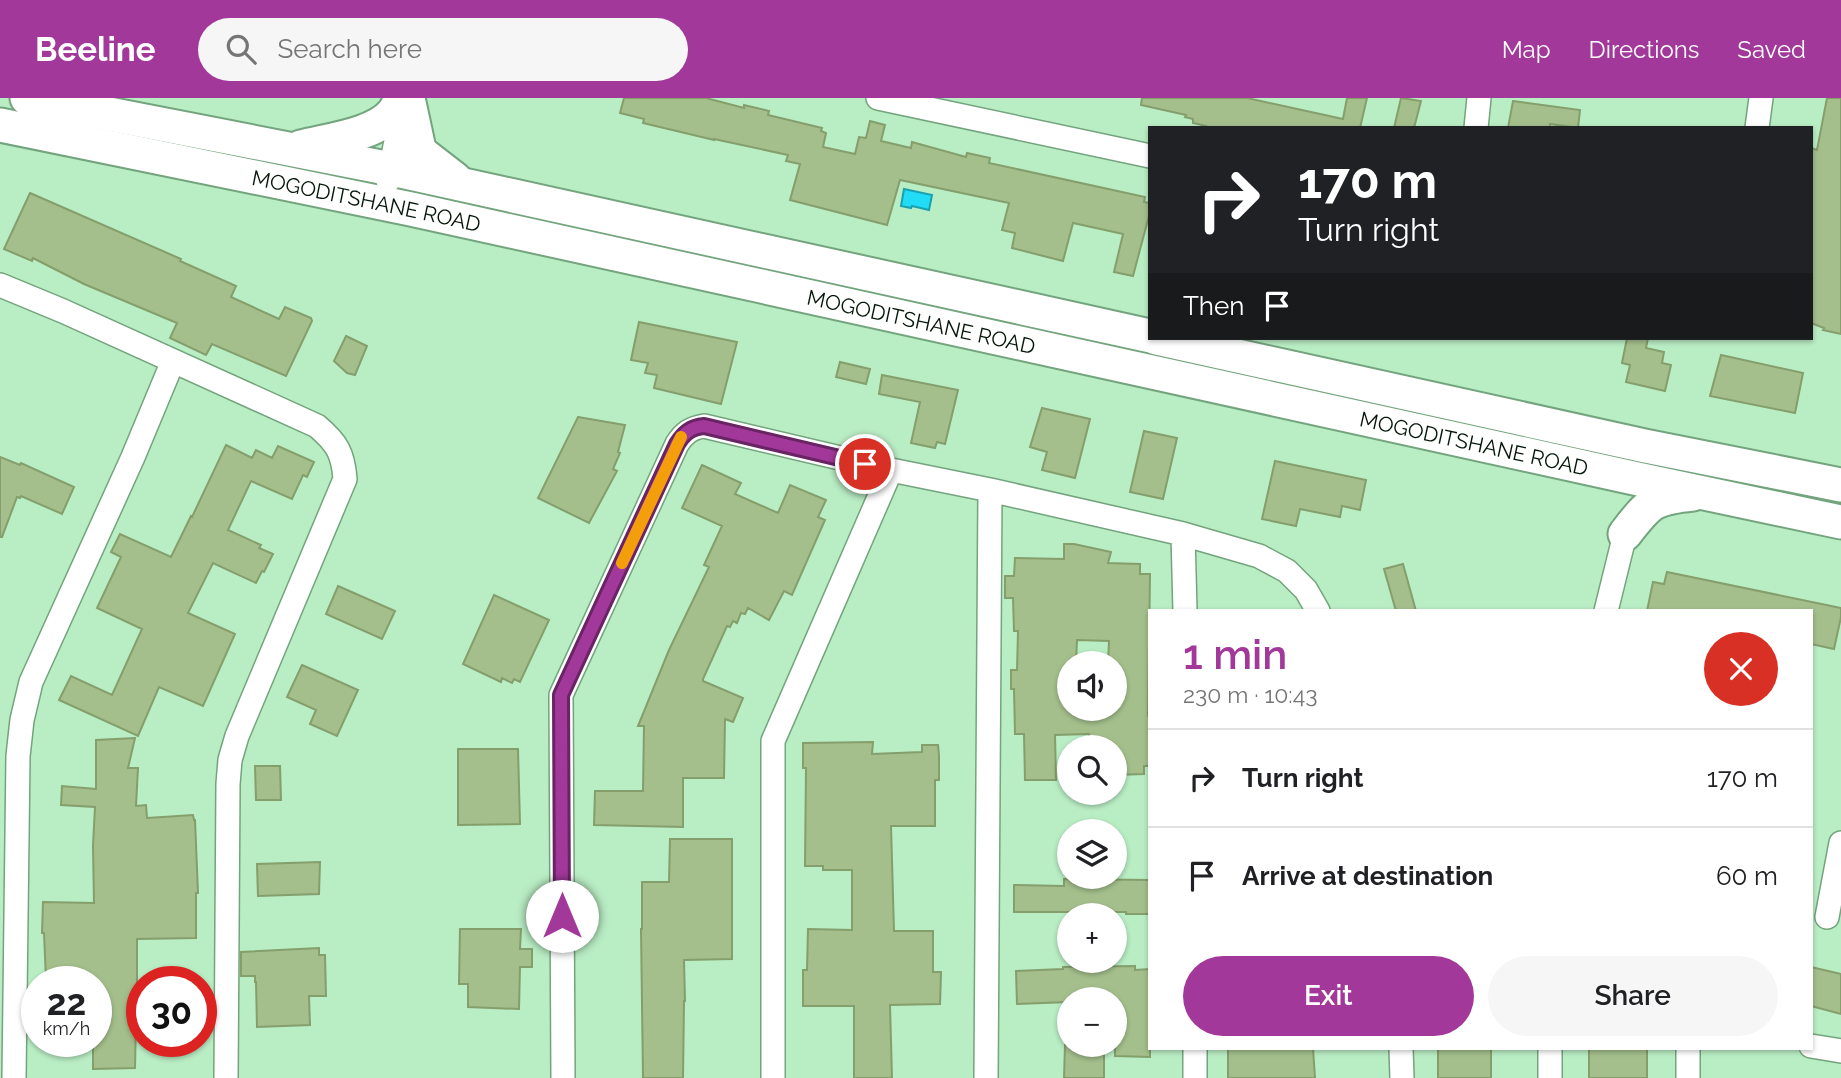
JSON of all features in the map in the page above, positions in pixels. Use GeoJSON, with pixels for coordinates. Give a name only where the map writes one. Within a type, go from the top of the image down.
{"type":"FeatureCollection","features":[{"type":"Feature","properties":{"kind":"main road","name":"MOGODITSHANE ROAD"},"geometry":{"type":"LineString","coordinates":[[27,98],[391,169],[1148,336]]}},
{"type":"Feature","properties":{"kind":"main road"},"geometry":{"type":"LineString","coordinates":[[288,150],[370,129],[384,121],[405,98]]}},
{"type":"Feature","properties":{"kind":"main road"},"geometry":{"type":"LineString","coordinates":[[405,98],[419,149],[463,185]]}},
{"type":"Feature","properties":{"kind":"main road","name":"MOGODITSHANE ROAD"},"geometry":{"type":"LineString","coordinates":[[0,124],[382,203],[1638,480],[1841,522]]}},
{"type":"Feature","properties":{"kind":"main road","name":"MOGODITSHANE ROAD"},"geometry":{"type":"LineString","coordinates":[[1165,340],[1645,446],[1841,485]]}},
{"type":"Feature","properties":{"kind":"main road"},"geometry":{"type":"LineString","coordinates":[[1625,534],[1651,504],[1669,496],[1702,493]]}},
{"type":"Feature","properties":{"kind":"street"},"geometry":{"type":"LineString","coordinates":[[382,203],[405,98]]}},
{"type":"Feature","properties":{"kind":"street"},"geometry":{"type":"LineString","coordinates":[[878,98],[1148,156]]}},
{"type":"Feature","properties":{"kind":"street"},"geometry":{"type":"LineString","coordinates":[[1476,126],[1479,98]]}},
{"type":"Feature","properties":{"kind":"street"},"geometry":{"type":"LineString","coordinates":[[1757,126],[1761,98]]}},
{"type":"Feature","properties":{"kind":"street"},"geometry":{"type":"LineString","coordinates":[[0,285],[317,426],[338,446],[344,463],[345,479],[237,736],[230,760],[226,1078]]}},
{"type":"Feature","properties":{"kind":"street"},"geometry":{"type":"LineString","coordinates":[[14,1078],[18,756],[22,720],[31,682],[133,457],[173,361]]}},
{"type":"Feature","properties":{"kind":"street"},"geometry":{"type":"LineString","coordinates":[[563,1078],[561,695],[677,444],[690,430],[704,426],[1183,534],[1259,556],[1287,571],[1306,590],[1317,609]]}},
{"type":"Feature","properties":{"kind":"street"},"geometry":{"type":"LineString","coordinates":[[1606,609],[1645,446]]}},
{"type":"Feature","properties":{"kind":"street"},"geometry":{"type":"LineString","coordinates":[[773,1078],[773,741],[891,470]]}},
{"type":"Feature","properties":{"kind":"street"},"geometry":{"type":"LineString","coordinates":[[986,1078],[990,490]]}},
{"type":"Feature","properties":{"kind":"street"},"geometry":{"type":"LineString","coordinates":[[1183,534],[1185,609]]}},
{"type":"Feature","properties":{"kind":"street"},"geometry":{"type":"LineString","coordinates":[[1826,917],[1841,843]]}},
{"type":"Feature","properties":{"kind":"street"},"geometry":{"type":"LineString","coordinates":[[1813,1046],[1841,1051]]}},
{"type":"Feature","properties":{"kind":"street"},"geometry":{"type":"LineString","coordinates":[[1195,1050],[1195,1078]]}},
{"type":"Feature","properties":{"kind":"street"},"geometry":{"type":"LineString","coordinates":[[1401,1050],[1402,1078]]}},
{"type":"Feature","properties":{"kind":"street"},"geometry":{"type":"LineString","coordinates":[[1550,1050],[1550,1078]]}},
{"type":"Feature","properties":{"kind":"street"},"geometry":{"type":"LineString","coordinates":[[1688,1050],[1688,1078]]}},
{"type":"Feature","properties":{"kind":"water"},"geometry":{"type":"Polygon","coordinates":[[[904,189],[932,195],[929,210],[901,206],[904,189]]]}},
{"type":"Feature","properties":{"kind":"building"},"geometry":{"type":"Polygon","coordinates":[[[624,98],[706,98],[744,108],[744,105],[769,111],[768,115],[822,128],[821,131],[826,133],[823,147],[855,154],[859,137],[866,138],[870,121],[885,125],[881,141],[911,148],[912,142],[966,157],[967,153],[990,158],[989,163],[1145,197],[1144,202],[1148,203],[1148,220],[1133,276],[1114,272],[1123,234],[1073,223],[1063,261],[1012,248],[1015,233],[1002,230],[1009,203],[900,180],[887,225],[790,200],[800,164],[786,161],[788,155],[643,123],[644,119],[620,113],[624,98]]]}},
{"type":"Feature","properties":{"kind":"building"},"geometry":{"type":"Polygon","coordinates":[[[1142,98],[1247,98],[1343,119],[1347,98],[1367,98],[1360,126],[1206,126],[1193,123],[1193,119],[1185,117],[1186,115],[1141,105],[1142,98]]]}},
{"type":"Feature","properties":{"kind":"building"},"geometry":{"type":"Polygon","coordinates":[[[1401,98],[1421,101],[1415,126],[1394,126],[1401,98]]]}},
{"type":"Feature","properties":{"kind":"building"},"geometry":{"type":"Polygon","coordinates":[[[1827,98],[1841,98],[1841,334],[1823,330],[1824,328],[1813,324],[1813,149],[1817,150],[1827,98]]]}},
{"type":"Feature","properties":{"kind":"building"},"geometry":{"type":"Polygon","coordinates":[[[1513,101],[1580,110],[1578,126],[1508,126],[1513,101]]]}},
{"type":"Feature","properties":{"kind":"building"},"geometry":{"type":"Polygon","coordinates":[[[30,193],[236,286],[231,297],[279,319],[285,307],[311,318],[312,321],[286,376],[212,344],[206,355],[170,338],[177,323],[84,284],[33,258],[32,261],[4,249],[30,193]]]}},
{"type":"Feature","properties":{"kind":"building"},"geometry":{"type":"Polygon","coordinates":[[[639,322],[737,342],[721,404],[654,388],[657,375],[645,373],[648,363],[631,360],[639,322]]]}},
{"type":"Feature","properties":{"kind":"building"},"geometry":{"type":"Polygon","coordinates":[[[346,336],[367,346],[355,375],[347,373],[334,361],[346,336]]]}},
{"type":"Feature","properties":{"kind":"building"},"geometry":{"type":"Polygon","coordinates":[[[1627,340],[1648,340],[1646,348],[1664,352],[1662,363],[1671,365],[1665,391],[1626,382],[1630,365],[1622,363],[1627,340]]]}},
{"type":"Feature","properties":{"kind":"building"},"geometry":{"type":"Polygon","coordinates":[[[1721,355],[1803,373],[1795,413],[1710,396],[1721,355]]]}},
{"type":"Feature","properties":{"kind":"building"},"geometry":{"type":"Polygon","coordinates":[[[840,362],[870,369],[866,384],[836,377],[840,362]]]}},
{"type":"Feature","properties":{"kind":"building"},"geometry":{"type":"Polygon","coordinates":[[[882,375],[958,390],[945,444],[937,442],[935,448],[911,443],[920,402],[879,394],[882,375]]]}},
{"type":"Feature","properties":{"kind":"building"},"geometry":{"type":"Polygon","coordinates":[[[1042,408],[1090,419],[1075,478],[1042,470],[1047,452],[1030,447],[1042,408]]]}},
{"type":"Feature","properties":{"kind":"building"},"geometry":{"type":"Polygon","coordinates":[[[578,417],[625,425],[618,452],[620,453],[613,469],[617,471],[589,523],[538,498],[578,417]]]}},
{"type":"Feature","properties":{"kind":"building"},"geometry":{"type":"Polygon","coordinates":[[[1144,431],[1177,438],[1163,499],[1130,492],[1144,431]]]}},
{"type":"Feature","properties":{"kind":"building"},"geometry":{"type":"Polygon","coordinates":[[[226,445],[252,458],[256,450],[272,458],[278,446],[314,462],[307,477],[303,475],[292,499],[251,481],[228,530],[261,545],[259,548],[273,554],[256,583],[213,563],[188,613],[235,634],[203,706],[159,687],[138,736],[59,700],[71,676],[112,695],[142,629],[97,608],[121,557],[111,552],[120,534],[171,557],[226,445]]]}},
{"type":"Feature","properties":{"kind":"building"},"geometry":{"type":"Polygon","coordinates":[[[0,457],[20,465],[21,463],[74,487],[62,514],[21,496],[17,497],[0,537],[0,457]]]}},
{"type":"Feature","properties":{"kind":"building"},"geometry":{"type":"Polygon","coordinates":[[[1275,461],[1366,480],[1360,510],[1342,506],[1340,517],[1300,509],[1296,526],[1262,519],[1275,461]]]}},
{"type":"Feature","properties":{"kind":"building"},"geometry":{"type":"Polygon","coordinates":[[[702,465],[741,483],[735,494],[778,513],[790,485],[826,500],[818,517],[825,520],[792,595],[784,591],[769,620],[748,608],[745,614],[741,613],[737,623],[733,621],[730,627],[727,626],[703,679],[743,698],[733,722],[725,719],[724,778],[683,778],[683,827],[594,825],[595,791],[643,791],[644,726],[638,726],[669,650],[709,567],[704,565],[722,526],[682,508],[702,465]]]}},
{"type":"Feature","properties":{"kind":"building"},"geometry":{"type":"Polygon","coordinates":[[[1064,544],[1111,552],[1108,563],[1140,564],[1140,574],[1150,574],[1148,766],[1144,766],[1144,774],[1127,775],[1127,735],[1055,735],[1056,780],[1025,780],[1024,734],[1015,734],[1014,689],[1011,689],[1011,670],[1017,670],[1018,631],[1014,631],[1013,598],[1005,598],[1005,576],[1014,576],[1015,558],[1064,559],[1064,544]]]}},
{"type":"Feature","properties":{"kind":"building"},"geometry":{"type":"Polygon","coordinates":[[[1403,564],[1415,609],[1395,609],[1384,569],[1403,564]]]}},
{"type":"Feature","properties":{"kind":"building"},"geometry":{"type":"Polygon","coordinates":[[[1667,572],[1841,608],[1834,649],[1813,644],[1813,609],[1647,609],[1653,582],[1664,584],[1667,572]]]}},
{"type":"Feature","properties":{"kind":"building"},"geometry":{"type":"Polygon","coordinates":[[[338,586],[395,611],[382,639],[326,614],[338,586]]]}},
{"type":"Feature","properties":{"kind":"building"},"geometry":{"type":"Polygon","coordinates":[[[494,595],[549,620],[520,682],[514,679],[512,683],[502,678],[501,682],[463,664],[494,595]]]}},
{"type":"Feature","properties":{"kind":"building"},"geometry":{"type":"Polygon","coordinates":[[[302,665],[358,690],[337,736],[310,724],[316,710],[287,697],[302,665]]]}},
{"type":"Feature","properties":{"kind":"building"},"geometry":{"type":"Polygon","coordinates":[[[135,738],[128,768],[138,768],[136,806],[146,805],[147,818],[193,815],[195,820],[198,893],[196,938],[137,939],[137,966],[126,966],[126,1057],[135,1057],[135,1068],[93,1069],[93,1057],[112,1057],[112,966],[45,966],[42,933],[43,902],[94,903],[95,807],[61,805],[62,786],[96,789],[96,740],[135,738]]]}},
{"type":"Feature","properties":{"kind":"building"},"geometry":{"type":"Polygon","coordinates":[[[873,742],[872,754],[922,752],[922,745],[938,745],[939,780],[935,780],[935,826],[891,826],[894,931],[933,931],[933,972],[941,972],[940,1004],[890,1005],[892,1078],[854,1078],[854,1006],[803,1006],[803,970],[807,970],[808,929],[852,930],[852,870],[823,870],[823,866],[805,866],[806,768],[803,768],[803,743],[873,742]]]}},
{"type":"Feature","properties":{"kind":"building"},"geometry":{"type":"Polygon","coordinates":[[[458,749],[518,749],[520,824],[458,825],[458,749]]]}},
{"type":"Feature","properties":{"kind":"building"},"geometry":{"type":"Polygon","coordinates":[[[255,766],[280,766],[281,800],[256,800],[255,766]]]}},
{"type":"Feature","properties":{"kind":"building"},"geometry":{"type":"Polygon","coordinates":[[[670,839],[732,839],[732,959],[684,960],[683,1078],[643,1078],[642,882],[669,882],[670,839]]]}},
{"type":"Feature","properties":{"kind":"building"},"geometry":{"type":"Polygon","coordinates":[[[320,862],[319,894],[258,896],[257,864],[320,862]]]}},
{"type":"Feature","properties":{"kind":"building"},"geometry":{"type":"Polygon","coordinates":[[[1127,880],[1148,880],[1148,914],[1127,914],[1127,903],[1057,903],[1057,912],[1014,912],[1014,885],[1057,886],[1057,889],[1127,889],[1127,880]]]}},
{"type":"Feature","properties":{"kind":"building"},"geometry":{"type":"Polygon","coordinates":[[[460,929],[521,929],[520,949],[532,949],[532,967],[520,967],[519,1009],[468,1007],[468,984],[459,984],[460,929]]]}},
{"type":"Feature","properties":{"kind":"building"},"geometry":{"type":"Polygon","coordinates":[[[319,948],[319,955],[325,955],[326,996],[309,996],[310,1025],[257,1027],[255,976],[241,976],[241,952],[319,948]]]}},
{"type":"Feature","properties":{"kind":"building"},"geometry":{"type":"Polygon","coordinates":[[[1127,966],[1135,966],[1135,970],[1148,969],[1150,1057],[1127,1056],[1127,987],[1057,987],[1057,1002],[1017,1004],[1016,971],[1057,969],[1057,973],[1127,973],[1127,966]]]}},
{"type":"Feature","properties":{"kind":"building"},"geometry":{"type":"Polygon","coordinates":[[[1813,967],[1841,974],[1841,1014],[1813,1007],[1813,967]]]}},
{"type":"Feature","properties":{"kind":"building"},"geometry":{"type":"Polygon","coordinates":[[[1228,1050],[1313,1050],[1315,1078],[1228,1078],[1228,1050]]]}},
{"type":"Feature","properties":{"kind":"building"},"geometry":{"type":"Polygon","coordinates":[[[1438,1050],[1491,1050],[1491,1078],[1438,1078],[1438,1050]]]}},
{"type":"Feature","properties":{"kind":"building"},"geometry":{"type":"Polygon","coordinates":[[[1589,1050],[1647,1050],[1647,1078],[1589,1078],[1589,1050]]]}},
{"type":"Feature","properties":{"kind":"building"},"geometry":{"type":"Polygon","coordinates":[[[1065,1057],[1104,1057],[1104,1078],[1064,1078],[1065,1057]]]}},
{"type":"Feature","properties":{"kind":"slow traffic"},"geometry":{"type":"LineString","coordinates":[[622,563],[681,437]]}},
{"type":"Feature","properties":{"kind":"route"},"geometry":{"type":"LineString","coordinates":[[562,916],[561,695],[682,436],[696,427],[704,426],[865,464]]}}]}
